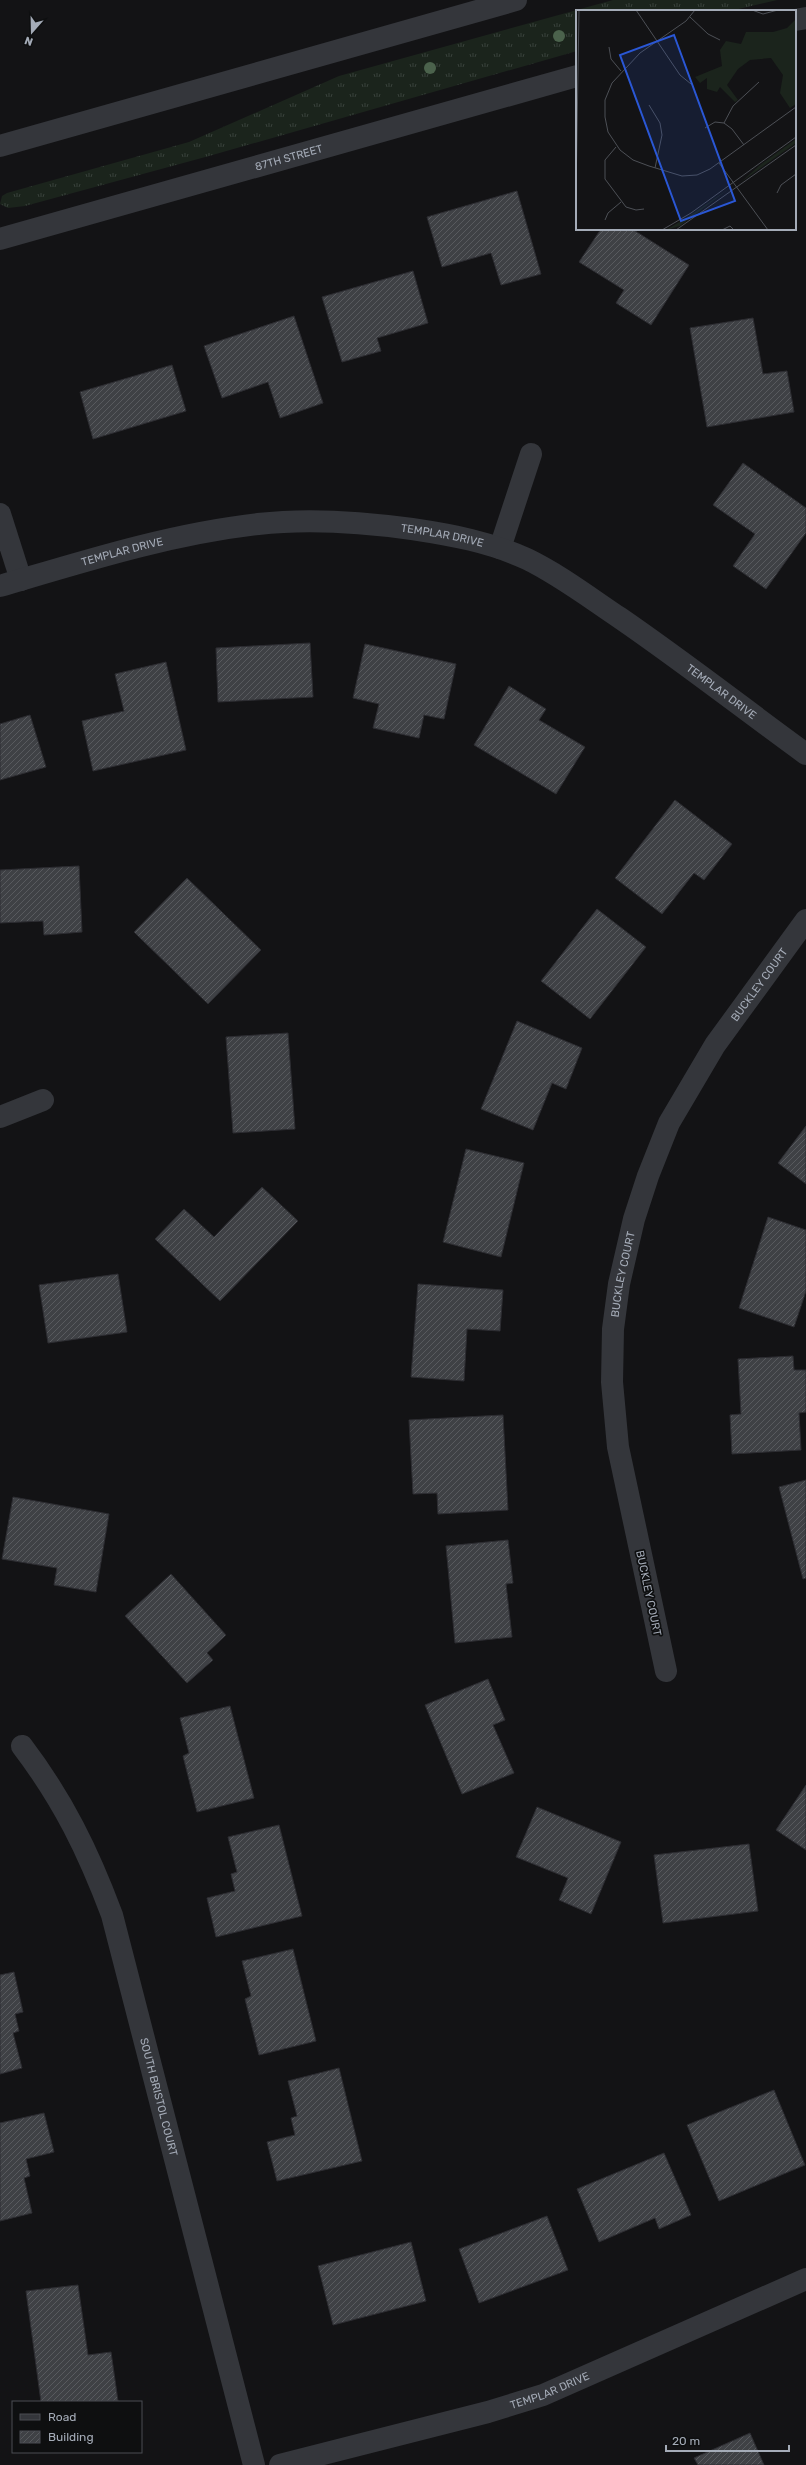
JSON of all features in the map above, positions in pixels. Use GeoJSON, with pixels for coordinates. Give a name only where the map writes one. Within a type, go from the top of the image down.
{"type":"FeatureCollection","features":[{"type":"Feature","properties":{"kind":"street"},"geometry":{"type":"LineString","coordinates":[[0,146],[516,0]]}},
{"type":"Feature","properties":{"kind":"street"},"geometry":{"type":"LineString","coordinates":[[796,20],[806,18]]}},
{"type":"Feature","properties":{"kind":"street","name":"87TH STREET"},"geometry":{"type":"LineString","coordinates":[[0,239],[576,76]]}},
{"type":"Feature","properties":{"kind":"street"},"geometry":{"type":"LineString","coordinates":[[500,548],[531,454]]}},
{"type":"Feature","properties":{"kind":"street"},"geometry":{"type":"LineString","coordinates":[[0,514],[21,580]]}},
{"type":"Feature","properties":{"kind":"street","name":"TEMPLAR DRIVE"},"geometry":{"type":"LineString","coordinates":[[0,586],[168,538],[259,524],[315,521],[370,523],[456,535],[500,548],[529,560],[567,582],[658,644],[806,754]]}},
{"type":"Feature","properties":{"kind":"street","name":"BUCKLEY COURT"},"geometry":{"type":"LineString","coordinates":[[666,1671],[618,1447],[612,1382],[613,1329],[619,1284],[639,1205],[669,1123],[714,1045],[806,920]]}},
{"type":"Feature","properties":{"kind":"street"},"geometry":{"type":"LineString","coordinates":[[0,1117],[43,1100]]}},
{"type":"Feature","properties":{"kind":"street","name":"SOUTH BRISTOL COURT"},"geometry":{"type":"LineString","coordinates":[[22,1746],[69,1816],[95,1869],[112,1915],[254,2465]]}},
{"type":"Feature","properties":{"kind":"street","name":"TEMPLAR DRIVE"},"geometry":{"type":"LineString","coordinates":[[280,2465],[488,2412],[543,2395],[806,2279]]}},
{"type":"Feature","properties":{"kind":"green space"},"geometry":{"type":"Polygon","coordinates":[[[613,0],[777,0],[734,10],[577,10],[613,0]]]}},
{"type":"Feature","properties":{"kind":"green space"},"geometry":{"type":"Polygon","coordinates":[[[576,10],[576,51],[209,156],[25,206],[8,208],[0,204],[2,196],[7,193],[189,142],[339,76],[576,10]]]}},
{"type":"Feature","properties":{"kind":"building"},"geometry":{"type":"Polygon","coordinates":[[[517,191],[541,274],[501,285],[491,253],[442,267],[427,217],[517,191]]]}},
{"type":"Feature","properties":{"kind":"building"},"geometry":{"type":"Polygon","coordinates":[[[600,230],[634,230],[689,265],[651,325],[616,303],[624,290],[579,262],[600,230]]]}},
{"type":"Feature","properties":{"kind":"building"},"geometry":{"type":"Polygon","coordinates":[[[413,271],[428,323],[377,338],[381,351],[342,362],[322,297],[413,271]]]}},
{"type":"Feature","properties":{"kind":"building"},"geometry":{"type":"Polygon","coordinates":[[[294,316],[323,403],[280,418],[268,382],[222,398],[204,346],[294,316]]]}},
{"type":"Feature","properties":{"kind":"building"},"geometry":{"type":"Polygon","coordinates":[[[753,318],[763,374],[787,371],[794,412],[707,427],[690,328],[753,318]]]}},
{"type":"Feature","properties":{"kind":"building"},"geometry":{"type":"Polygon","coordinates":[[[172,365],[186,411],[93,439],[80,392],[172,365]]]}},
{"type":"Feature","properties":{"kind":"building"},"geometry":{"type":"Polygon","coordinates":[[[743,463],[806,508],[806,533],[766,589],[733,566],[755,534],[713,505],[743,463]]]}},
{"type":"Feature","properties":{"kind":"building"},"geometry":{"type":"Polygon","coordinates":[[[310,643],[313,697],[218,702],[216,648],[310,643]]]}},
{"type":"Feature","properties":{"kind":"building"},"geometry":{"type":"Polygon","coordinates":[[[365,644],[456,664],[444,719],[424,715],[419,738],[373,728],[379,704],[353,698],[365,644]]]}},
{"type":"Feature","properties":{"kind":"building"},"geometry":{"type":"Polygon","coordinates":[[[166,662],[186,750],[93,771],[82,721],[124,711],[115,674],[166,662]]]}},
{"type":"Feature","properties":{"kind":"building"},"geometry":{"type":"Polygon","coordinates":[[[509,686],[546,709],[539,720],[585,747],[556,794],[474,745],[509,686]]]}},
{"type":"Feature","properties":{"kind":"building"},"geometry":{"type":"Polygon","coordinates":[[[30,715],[46,767],[0,780],[0,724],[30,715]]]}},
{"type":"Feature","properties":{"kind":"building"},"geometry":{"type":"Polygon","coordinates":[[[675,800],[732,844],[704,880],[694,873],[662,914],[615,878],[675,800]]]}},
{"type":"Feature","properties":{"kind":"building"},"geometry":{"type":"Polygon","coordinates":[[[79,866],[82,932],[44,935],[43,921],[0,923],[0,870],[79,866]]]}},
{"type":"Feature","properties":{"kind":"building"},"geometry":{"type":"Polygon","coordinates":[[[187,878],[261,950],[208,1004],[134,932],[187,878]]]}},
{"type":"Feature","properties":{"kind":"building"},"geometry":{"type":"Polygon","coordinates":[[[597,909],[646,947],[590,1019],[541,981],[597,909]]]}},
{"type":"Feature","properties":{"kind":"building"},"geometry":{"type":"Polygon","coordinates":[[[517,1021],[582,1048],[566,1089],[552,1083],[533,1130],[481,1109],[517,1021]]]}},
{"type":"Feature","properties":{"kind":"building"},"geometry":{"type":"Polygon","coordinates":[[[288,1033],[295,1129],[233,1133],[226,1037],[288,1033]]]}},
{"type":"Feature","properties":{"kind":"building"},"geometry":{"type":"Polygon","coordinates":[[[806,1126],[806,1184],[778,1163],[806,1126]]]}},
{"type":"Feature","properties":{"kind":"building"},"geometry":{"type":"Polygon","coordinates":[[[466,1149],[524,1163],[501,1257],[443,1242],[466,1149]]]}},
{"type":"Feature","properties":{"kind":"building"},"geometry":{"type":"Polygon","coordinates":[[[262,1187],[298,1221],[220,1301],[155,1239],[184,1209],[214,1237],[262,1187]]]}},
{"type":"Feature","properties":{"kind":"building"},"geometry":{"type":"Polygon","coordinates":[[[768,1217],[806,1230],[806,1291],[794,1327],[739,1308],[768,1217]]]}},
{"type":"Feature","properties":{"kind":"building"},"geometry":{"type":"Polygon","coordinates":[[[118,1274],[127,1332],[48,1343],[39,1285],[118,1274]]]}},
{"type":"Feature","properties":{"kind":"building"},"geometry":{"type":"Polygon","coordinates":[[[418,1284],[503,1290],[500,1331],[467,1329],[464,1381],[411,1377],[418,1284]]]}},
{"type":"Feature","properties":{"kind":"building"},"geometry":{"type":"Polygon","coordinates":[[[793,1356],[794,1370],[806,1370],[806,1412],[799,1413],[801,1450],[732,1454],[730,1415],[741,1414],[738,1359],[793,1356]]]}},
{"type":"Feature","properties":{"kind":"building"},"geometry":{"type":"Polygon","coordinates":[[[503,1415],[508,1510],[438,1514],[437,1493],[413,1494],[409,1420],[503,1415]]]}},
{"type":"Feature","properties":{"kind":"building"},"geometry":{"type":"Polygon","coordinates":[[[806,1480],[806,1578],[803,1579],[779,1487],[806,1480]]]}},
{"type":"Feature","properties":{"kind":"building"},"geometry":{"type":"Polygon","coordinates":[[[13,1497],[109,1514],[96,1592],[54,1585],[57,1568],[2,1559],[13,1497]]]}},
{"type":"Feature","properties":{"kind":"building"},"geometry":{"type":"Polygon","coordinates":[[[508,1540],[513,1583],[506,1584],[512,1637],[455,1643],[446,1546],[508,1540]]]}},
{"type":"Feature","properties":{"kind":"building"},"geometry":{"type":"Polygon","coordinates":[[[171,1574],[226,1635],[207,1653],[213,1660],[187,1683],[125,1616],[171,1574]]]}},
{"type":"Feature","properties":{"kind":"building"},"geometry":{"type":"Polygon","coordinates":[[[488,1679],[505,1720],[493,1725],[514,1773],[462,1794],[425,1705],[488,1679]]]}},
{"type":"Feature","properties":{"kind":"building"},"geometry":{"type":"Polygon","coordinates":[[[230,1706],[254,1798],[197,1812],[183,1756],[189,1753],[180,1718],[230,1706]]]}},
{"type":"Feature","properties":{"kind":"building"},"geometry":{"type":"Polygon","coordinates":[[[806,1785],[806,1850],[776,1830],[806,1785]]]}},
{"type":"Feature","properties":{"kind":"building"},"geometry":{"type":"Polygon","coordinates":[[[537,1807],[621,1842],[591,1914],[559,1900],[568,1878],[516,1857],[537,1807]]]}},
{"type":"Feature","properties":{"kind":"building"},"geometry":{"type":"Polygon","coordinates":[[[279,1825],[302,1916],[216,1937],[207,1898],[235,1891],[231,1874],[237,1872],[228,1837],[279,1825]]]}},
{"type":"Feature","properties":{"kind":"building"},"geometry":{"type":"Polygon","coordinates":[[[749,1844],[758,1911],[663,1923],[654,1855],[749,1844]]]}},
{"type":"Feature","properties":{"kind":"building"},"geometry":{"type":"Polygon","coordinates":[[[293,1949],[316,2041],[259,2055],[245,1999],[251,1996],[242,1961],[293,1949]]]}},
{"type":"Feature","properties":{"kind":"building"},"geometry":{"type":"Polygon","coordinates":[[[14,1972],[23,2012],[15,2014],[19,2031],[13,2033],[22,2068],[0,2074],[0,1975],[14,1972]]]}},
{"type":"Feature","properties":{"kind":"building"},"geometry":{"type":"Polygon","coordinates":[[[339,2068],[362,2161],[277,2181],[267,2142],[295,2135],[291,2118],[297,2116],[288,2081],[339,2068]]]}},
{"type":"Feature","properties":{"kind":"building"},"geometry":{"type":"Polygon","coordinates":[[[774,2090],[805,2165],[719,2201],[687,2125],[774,2090]]]}},
{"type":"Feature","properties":{"kind":"building"},"geometry":{"type":"Polygon","coordinates":[[[44,2113],[54,2152],[26,2159],[30,2176],[24,2178],[32,2213],[0,2221],[0,2123],[44,2113]]]}},
{"type":"Feature","properties":{"kind":"building"},"geometry":{"type":"Polygon","coordinates":[[[664,2153],[691,2215],[659,2229],[655,2218],[599,2242],[577,2189],[664,2153]]]}},
{"type":"Feature","properties":{"kind":"building"},"geometry":{"type":"Polygon","coordinates":[[[547,2216],[568,2270],[479,2303],[459,2249],[547,2216]]]}},
{"type":"Feature","properties":{"kind":"building"},"geometry":{"type":"Polygon","coordinates":[[[411,2242],[426,2301],[333,2325],[318,2266],[411,2242]]]}},
{"type":"Feature","properties":{"kind":"building"},"geometry":{"type":"Polygon","coordinates":[[[78,2285],[88,2355],[111,2352],[118,2401],[41,2401],[26,2291],[78,2285]]]}},
{"type":"Feature","properties":{"kind":"building"},"geometry":{"type":"Polygon","coordinates":[[[750,2433],[764,2465],[698,2465],[694,2458],[750,2433]]]}}]}
